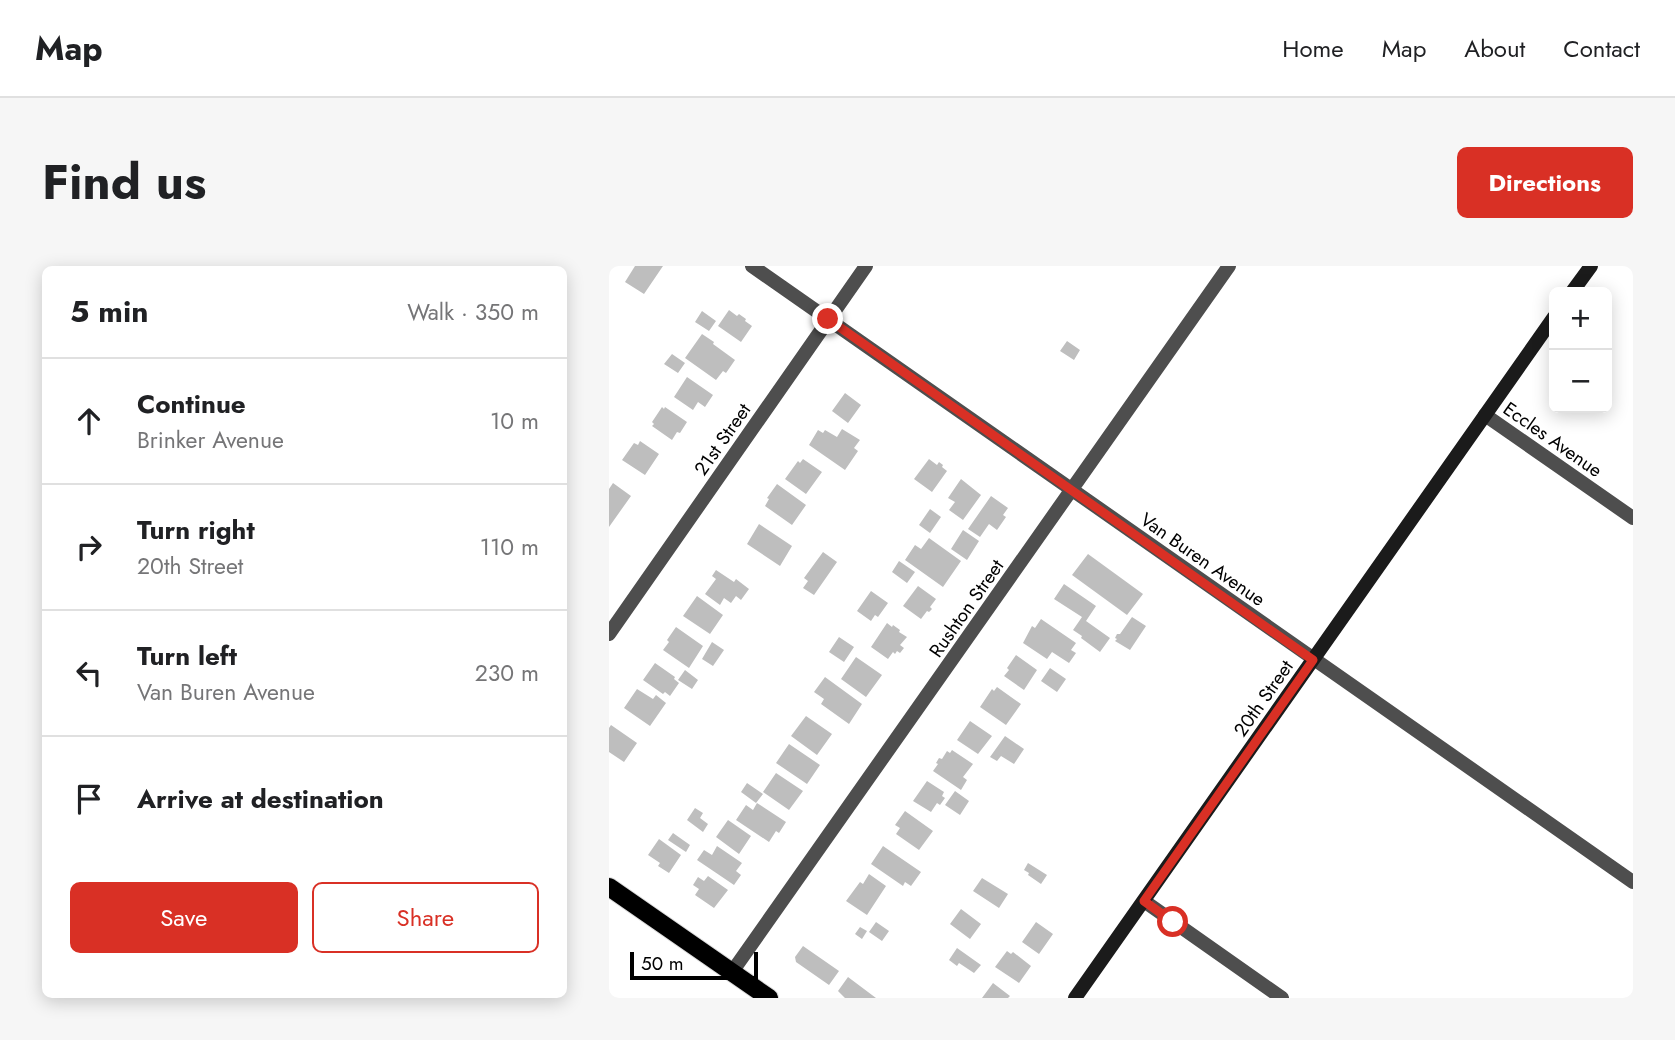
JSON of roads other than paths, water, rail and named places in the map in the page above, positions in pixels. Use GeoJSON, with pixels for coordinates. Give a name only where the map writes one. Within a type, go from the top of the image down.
{"type":"FeatureCollection","features":[{"type":"Feature","properties":{"kind":"main road"},"geometry":{"type":"LineString","coordinates":[[1576,287],[1591,266]]}},
{"type":"Feature","properties":{"kind":"main road","name":"20th Street"},"geometry":{"type":"LineString","coordinates":[[1075,998],[1549,324]]}},
{"type":"Feature","properties":{"kind":"main road"},"geometry":{"type":"LineString","coordinates":[[609,887],[769,998]]}},
{"type":"Feature","properties":{"kind":"street","name":"Van Buren Avenue"},"geometry":{"type":"LineString","coordinates":[[752,266],[1633,882]]}},
{"type":"Feature","properties":{"kind":"street","name":"21st Street"},"geometry":{"type":"LineString","coordinates":[[609,634],[866,266]]}},
{"type":"Feature","properties":{"kind":"street","name":"Rushton Street"},"geometry":{"type":"LineString","coordinates":[[732,972],[1229,266]]}},
{"type":"Feature","properties":{"kind":"street","name":"Eccles Avenue"},"geometry":{"type":"LineString","coordinates":[[1485,415],[1633,518]]}},
{"type":"Feature","properties":{"kind":"street"},"geometry":{"type":"LineString","coordinates":[[1144,901],[1282,998]]}}]}
